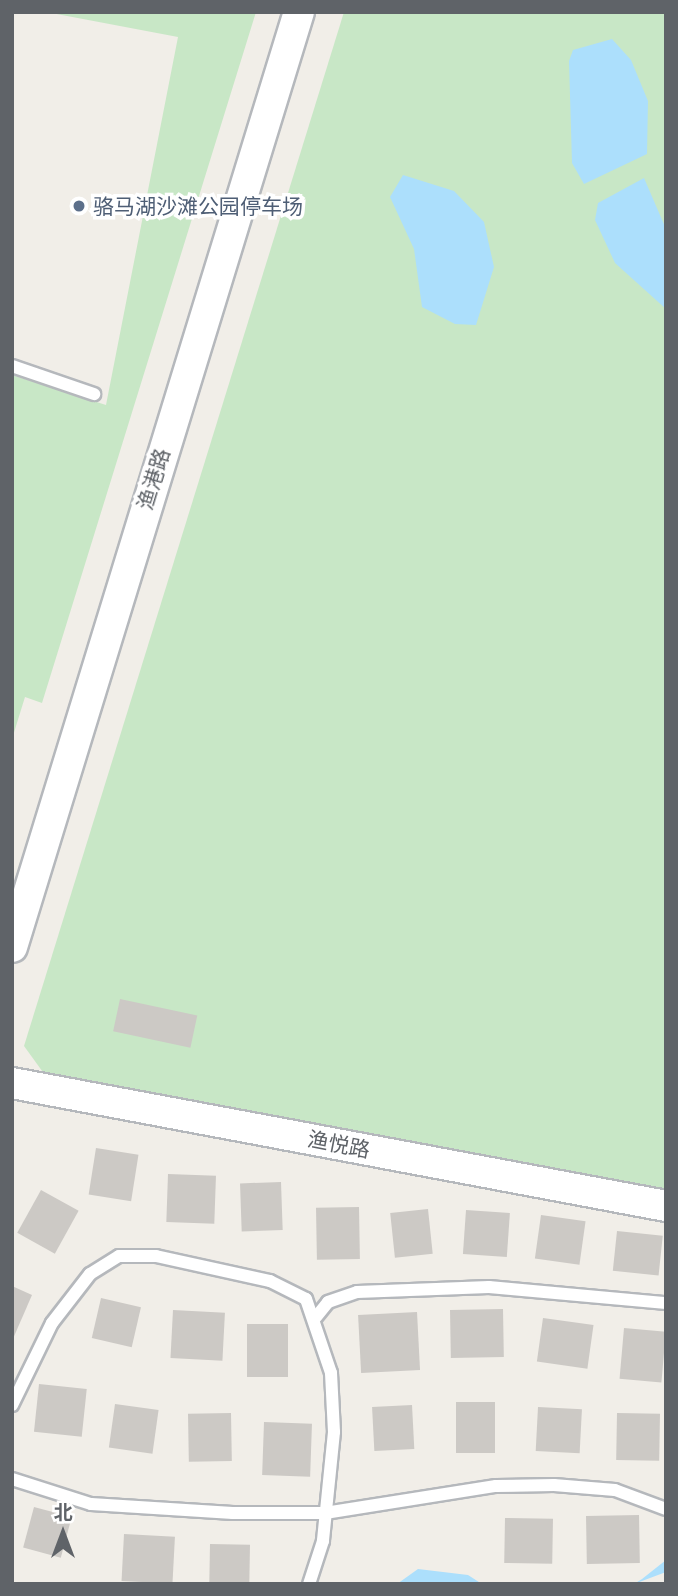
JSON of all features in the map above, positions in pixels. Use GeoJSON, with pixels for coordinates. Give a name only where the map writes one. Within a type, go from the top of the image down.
{"type":"FeatureCollection","features":[{"type":"Feature","properties":{"kind":"street","name":"渔港路"},"geometry":{"type":"LineString","coordinates":[[12,947],[299,12]]}},
{"type":"Feature","properties":{"kind":"street","name":"渔悦路"},"geometry":{"type":"LineString","coordinates":[[12,1083],[666,1206]]}},
{"type":"Feature","properties":{"kind":"lane"},"geometry":{"type":"LineString","coordinates":[[12,366],[94,394]]}},
{"type":"Feature","properties":{"kind":"lane"},"geometry":{"type":"LineString","coordinates":[[12,1405],[52,1323],[90,1274],[119,1256],[156,1256],[270,1281],[306,1300],[316,1317],[331,1373],[334,1432],[325,1513],[309,1584]]}},
{"type":"Feature","properties":{"kind":"lane"},"geometry":{"type":"LineString","coordinates":[[316,1317],[328,1302],[357,1292],[423,1289],[489,1287],[666,1303]]}},
{"type":"Feature","properties":{"kind":"lane"},"geometry":{"type":"LineString","coordinates":[[12,1479],[92,1504],[325,1513],[496,1486],[554,1485],[615,1490],[666,1509]]}},
{"type":"Feature","properties":{"kind":"green space"},"geometry":{"type":"Polygon","coordinates":[[[46,12],[256,12],[42,703],[25,697],[12,739],[12,375],[106,405],[178,37],[46,12]]]}},
{"type":"Feature","properties":{"kind":"green space"},"geometry":{"type":"Polygon","coordinates":[[[344,12],[666,12],[666,1194],[45,1075],[24,1046],[344,12]]]}},
{"type":"Feature","properties":{"kind":"water"},"geometry":{"type":"Polygon","coordinates":[[[612,39],[631,60],[648,101],[647,154],[584,184],[572,163],[569,61],[573,50],[612,39]]]}},
{"type":"Feature","properties":{"kind":"water"},"geometry":{"type":"Polygon","coordinates":[[[403,175],[454,191],[484,222],[494,267],[476,325],[455,324],[422,307],[414,249],[390,197],[403,175]]]}},
{"type":"Feature","properties":{"kind":"water"},"geometry":{"type":"Polygon","coordinates":[[[644,178],[666,229],[666,309],[615,263],[595,220],[598,203],[644,178]]]}},
{"type":"Feature","properties":{"kind":"water"},"geometry":{"type":"Polygon","coordinates":[[[666,1560],[666,1572],[634,1584],[642,1579],[666,1560]]]}},
{"type":"Feature","properties":{"kind":"water"},"geometry":{"type":"Polygon","coordinates":[[[418,1569],[468,1575],[482,1584],[397,1584],[418,1569]]]}},
{"type":"Feature","properties":{"kind":"building"},"geometry":{"type":"Polygon","coordinates":[[[120,999],[197,1015],[190,1048],[113,1031],[120,999]]]}},
{"type":"Feature","properties":{"kind":"building"},"geometry":{"type":"Polygon","coordinates":[[[96,1148],[138,1155],[131,1201],[89,1194],[96,1148]]]}},
{"type":"Feature","properties":{"kind":"building"},"geometry":{"type":"Polygon","coordinates":[[[168,1174],[216,1176],[214,1224],[166,1222],[168,1174]]]}},
{"type":"Feature","properties":{"kind":"building"},"geometry":{"type":"Polygon","coordinates":[[[281,1182],[283,1230],[242,1231],[240,1183],[281,1182]]]}},
{"type":"Feature","properties":{"kind":"building"},"geometry":{"type":"Polygon","coordinates":[[[41,1190],[79,1211],[55,1254],[17,1233],[41,1190]]]}},
{"type":"Feature","properties":{"kind":"building"},"geometry":{"type":"Polygon","coordinates":[[[359,1207],[360,1259],[317,1260],[316,1208],[359,1207]]]}},
{"type":"Feature","properties":{"kind":"building"},"geometry":{"type":"Polygon","coordinates":[[[428,1209],[433,1254],[395,1258],[390,1213],[428,1209]]]}},
{"type":"Feature","properties":{"kind":"building"},"geometry":{"type":"Polygon","coordinates":[[[466,1210],[510,1213],[507,1257],[463,1254],[466,1210]]]}},
{"type":"Feature","properties":{"kind":"building"},"geometry":{"type":"Polygon","coordinates":[[[541,1215],[586,1221],[579,1265],[535,1259],[541,1215]]]}},
{"type":"Feature","properties":{"kind":"building"},"geometry":{"type":"Polygon","coordinates":[[[617,1231],[663,1236],[659,1276],[613,1271],[617,1231]]]}},
{"type":"Feature","properties":{"kind":"building"},"geometry":{"type":"Polygon","coordinates":[[[12,1286],[32,1295],[12,1341],[12,1286]]]}},
{"type":"Feature","properties":{"kind":"building"},"geometry":{"type":"Polygon","coordinates":[[[101,1298],[141,1307],[132,1347],[92,1338],[101,1298]]]}},
{"type":"Feature","properties":{"kind":"building"},"geometry":{"type":"Polygon","coordinates":[[[503,1309],[504,1357],[451,1358],[450,1310],[503,1309]]]}},
{"type":"Feature","properties":{"kind":"building"},"geometry":{"type":"Polygon","coordinates":[[[173,1310],[225,1313],[222,1361],[170,1358],[173,1310]]]}},
{"type":"Feature","properties":{"kind":"building"},"geometry":{"type":"Polygon","coordinates":[[[417,1312],[420,1370],[361,1373],[358,1315],[417,1312]]]}},
{"type":"Feature","properties":{"kind":"building"},"geometry":{"type":"Polygon","coordinates":[[[543,1318],[594,1325],[587,1369],[537,1362],[543,1318]]]}},
{"type":"Feature","properties":{"kind":"building"},"geometry":{"type":"Polygon","coordinates":[[[247,1324],[288,1324],[288,1377],[247,1377],[247,1324]]]}},
{"type":"Feature","properties":{"kind":"building"},"geometry":{"type":"Polygon","coordinates":[[[624,1328],[666,1332],[661,1382],[620,1379],[624,1328]]]}},
{"type":"Feature","properties":{"kind":"building"},"geometry":{"type":"Polygon","coordinates":[[[39,1384],[87,1389],[82,1437],[34,1432],[39,1384]]]}},
{"type":"Feature","properties":{"kind":"building"},"geometry":{"type":"Polygon","coordinates":[[[456,1402],[495,1402],[495,1453],[456,1453],[456,1402]]]}},
{"type":"Feature","properties":{"kind":"building"},"geometry":{"type":"Polygon","coordinates":[[[115,1404],[159,1410],[152,1454],[109,1448],[115,1404]]]}},
{"type":"Feature","properties":{"kind":"building"},"geometry":{"type":"Polygon","coordinates":[[[412,1405],[414,1449],[374,1451],[372,1407],[412,1405]]]}},
{"type":"Feature","properties":{"kind":"building"},"geometry":{"type":"Polygon","coordinates":[[[538,1407],[582,1409],[580,1453],[536,1451],[538,1407]]]}},
{"type":"Feature","properties":{"kind":"building"},"geometry":{"type":"Polygon","coordinates":[[[231,1413],[232,1461],[189,1462],[188,1414],[231,1413]]]}},
{"type":"Feature","properties":{"kind":"building"},"geometry":{"type":"Polygon","coordinates":[[[617,1413],[660,1414],[659,1461],[616,1460],[617,1413]]]}},
{"type":"Feature","properties":{"kind":"building"},"geometry":{"type":"Polygon","coordinates":[[[264,1422],[312,1424],[310,1477],[262,1475],[264,1422]]]}},
{"type":"Feature","properties":{"kind":"building"},"geometry":{"type":"Polygon","coordinates":[[[34,1507],[72,1517],[61,1558],[23,1548],[34,1507]]]}},
{"type":"Feature","properties":{"kind":"building"},"geometry":{"type":"Polygon","coordinates":[[[639,1515],[640,1563],[587,1564],[586,1516],[639,1515]]]}},
{"type":"Feature","properties":{"kind":"building"},"geometry":{"type":"Polygon","coordinates":[[[505,1518],[553,1519],[552,1564],[504,1563],[505,1518]]]}},
{"type":"Feature","properties":{"kind":"building"},"geometry":{"type":"Polygon","coordinates":[[[124,1534],[175,1537],[172,1584],[122,1581],[124,1534]]]}},
{"type":"Feature","properties":{"kind":"building"},"geometry":{"type":"Polygon","coordinates":[[[210,1544],[250,1545],[249,1584],[209,1584],[210,1544]]]}},
{"type":"Feature","properties":{"kind":"place","name":"骆马湖沙滩公园停车场"},"geometry":{"type":"Point","coordinates":[79,206]}}]}
